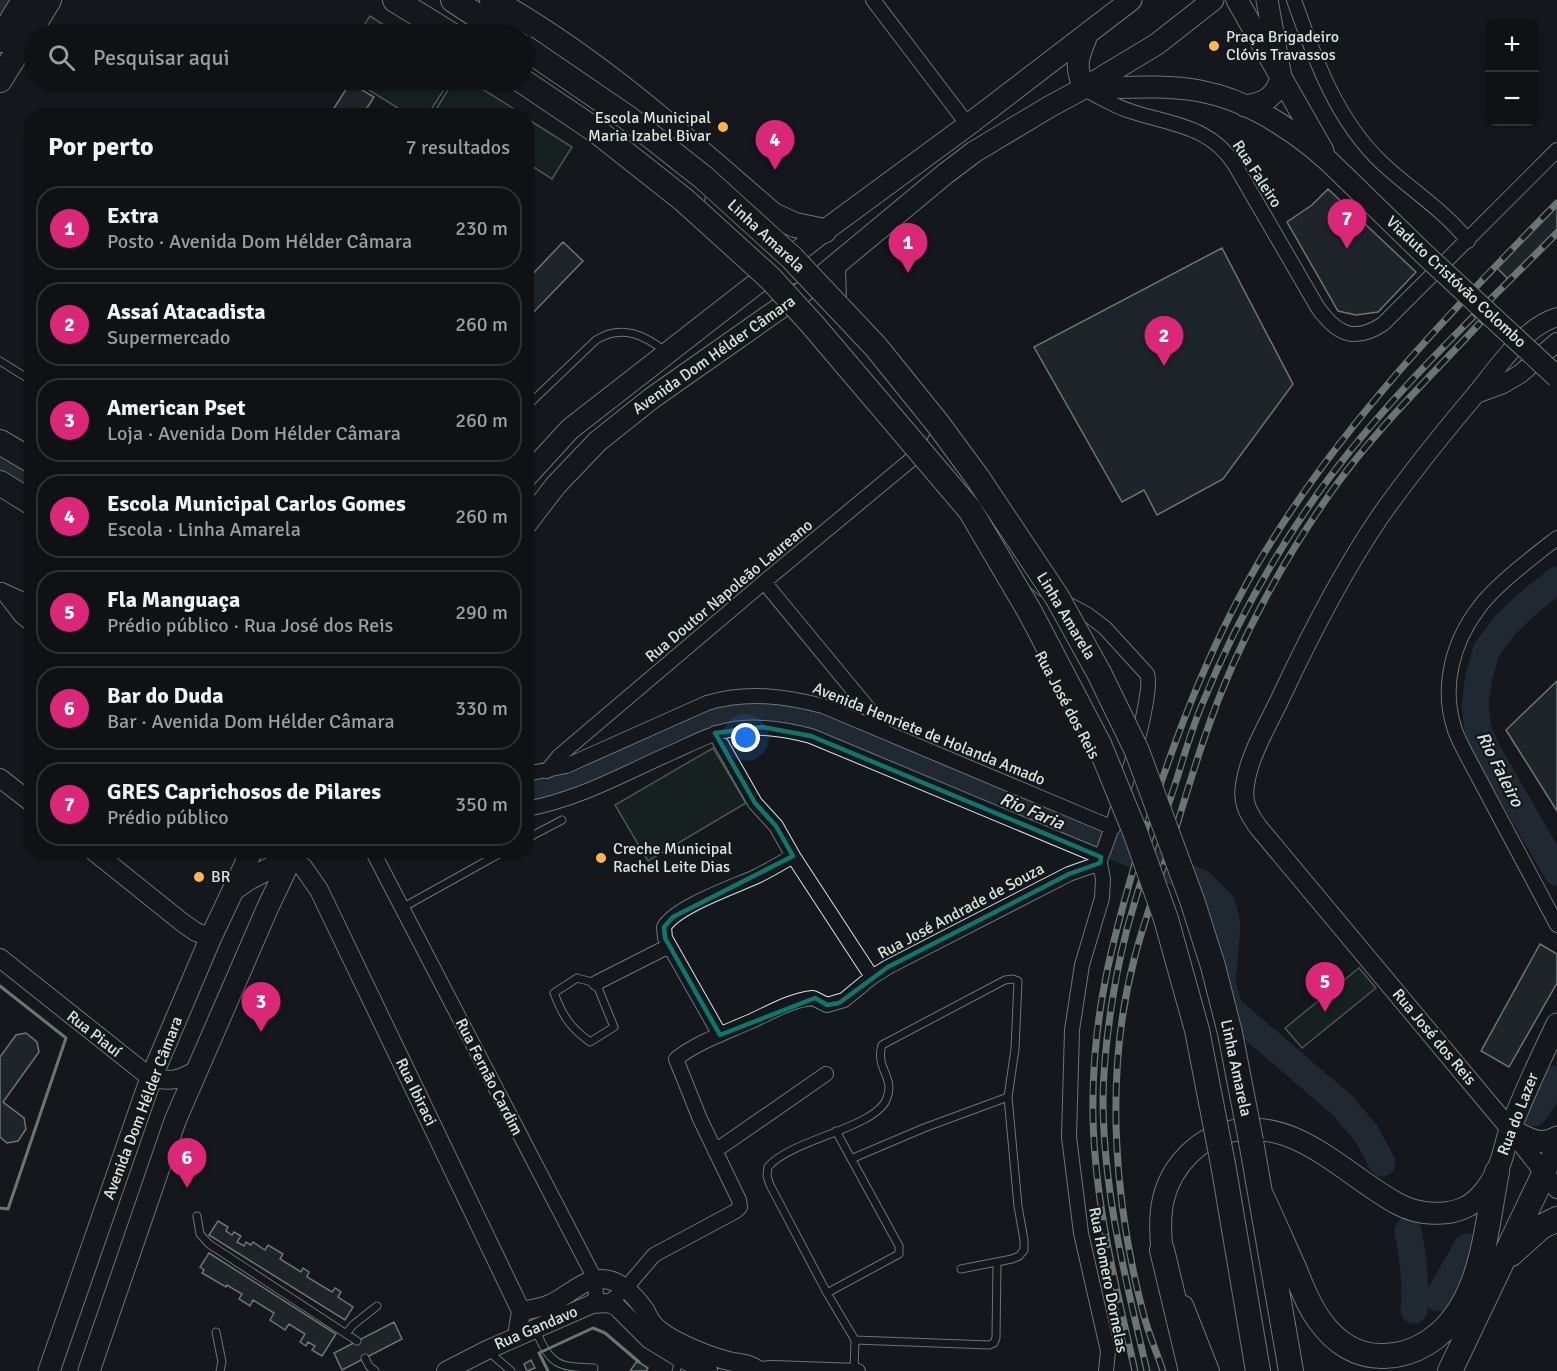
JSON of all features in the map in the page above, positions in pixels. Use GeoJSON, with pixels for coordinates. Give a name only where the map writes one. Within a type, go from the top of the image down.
{"type":"FeatureCollection","features":[{"type":"Feature","properties":{"kind":"highway"},"geometry":{"type":"LineString","coordinates":[[0,40],[24,0]]}},
{"type":"Feature","properties":{"kind":"highway"},"geometry":{"type":"LineString","coordinates":[[34,24],[49,0]]}},
{"type":"Feature","properties":{"kind":"highway"},"geometry":{"type":"LineString","coordinates":[[453,0],[490,24]]}},
{"type":"Feature","properties":{"kind":"highway"},"geometry":{"type":"LineString","coordinates":[[492,0],[530,24]]}},
{"type":"Feature","properties":{"kind":"highway"},"geometry":{"type":"LineString","coordinates":[[401,4],[434,24]]}},
{"type":"Feature","properties":{"kind":"highway"},"geometry":{"type":"LineString","coordinates":[[534,27],[587,60],[620,85],[773,215],[784,221],[824,231]]}},
{"type":"Feature","properties":{"kind":"highway"},"geometry":{"type":"LineString","coordinates":[[0,80],[24,41]]}},
{"type":"Feature","properties":{"kind":"highway","name":"Linha Amarela"},"geometry":{"type":"LineString","coordinates":[[534,54],[628,118],[687,165],[792,258],[876,347],[938,424],[991,497],[1057,597],[1099,673],[1137,751],[1192,900],[1213,966],[1230,1033],[1262,1197],[1291,1371]]}},
{"type":"Feature","properties":{"kind":"highway","name":"Linha Amarela"},"geometry":{"type":"LineString","coordinates":[[534,89],[598,132],[684,200],[770,278],[970,510],[1030,612],[1099,744],[1135,832],[1166,919],[1197,1030],[1223,1164],[1258,1371]]}},
{"type":"Feature","properties":{"kind":"highway"},"geometry":{"type":"LineString","coordinates":[[0,442],[24,456]]}},
{"type":"Feature","properties":{"kind":"highway"},"geometry":{"type":"LineString","coordinates":[[0,483],[24,498]]}},
{"type":"Feature","properties":{"kind":"highway"},"geometry":{"type":"LineString","coordinates":[[1262,1197],[1319,1320],[1338,1341],[1355,1351],[1372,1357],[1391,1356],[1408,1353],[1436,1337],[1449,1326],[1460,1310],[1472,1287],[1479,1263],[1497,1172]]}},
{"type":"Feature","properties":{"kind":"highway"},"geometry":{"type":"LineString","coordinates":[[1450,1371],[1502,1261],[1550,1181]]}},
{"type":"Feature","properties":{"kind":"highway"},"geometry":{"type":"LineString","coordinates":[[1502,1261],[1541,1227],[1557,1219]]}},
{"type":"Feature","properties":{"kind":"highway"},"geometry":{"type":"LineString","coordinates":[[1162,1250],[1203,1369]]}},
{"type":"Feature","properties":{"kind":"highway"},"geometry":{"type":"LineString","coordinates":[[1238,1250],[1242,1371]]}},
{"type":"Feature","properties":{"kind":"main road","name":"Avenida Dom Hélder Câmara"},"geometry":{"type":"LineString","coordinates":[[534,468],[570,429],[824,231],[968,125],[1131,0]]}},
{"type":"Feature","properties":{"kind":"main road","name":"Avenida Dom Hélder Câmara"},"geometry":{"type":"LineString","coordinates":[[534,514],[556,485],[598,441],[652,398],[803,292],[974,152],[1157,44],[1213,0]]}},
{"type":"Feature","properties":{"kind":"main road"},"geometry":{"type":"LineString","coordinates":[[1237,0],[1310,130],[1330,161]]}},
{"type":"Feature","properties":{"kind":"main road"},"geometry":{"type":"LineString","coordinates":[[1245,106],[1261,104],[1272,97],[1281,77],[1267,0]]}},
{"type":"Feature","properties":{"kind":"main road"},"geometry":{"type":"LineString","coordinates":[[1087,34],[1077,66],[1084,88],[1185,89],[1214,94],[1245,106],[1286,128],[1330,161]]}},
{"type":"Feature","properties":{"kind":"main road","name":"Viaduto Cristóvão Colombo"},"geometry":{"type":"LineString","coordinates":[[1330,161],[1422,252],[1557,377]]}},
{"type":"Feature","properties":{"kind":"main road"},"geometry":{"type":"LineString","coordinates":[[745,191],[733,188],[717,195],[715,204],[718,212],[780,267],[806,277],[822,276]]}},
{"type":"Feature","properties":{"kind":"main road","name":"Avenida Dom Hélder Câmara"},"geometry":{"type":"LineString","coordinates":[[49,1371],[152,1078],[211,937],[248,858]]}},
{"type":"Feature","properties":{"kind":"main road"},"geometry":{"type":"LineString","coordinates":[[232,890],[285,858]]}},
{"type":"Feature","properties":{"kind":"main road"},"geometry":{"type":"LineString","coordinates":[[89,1371],[175,1121],[290,858]]}},
{"type":"Feature","properties":{"kind":"main road","name":"Rua do Lazer"},"geometry":{"type":"LineString","coordinates":[[1162,1250],[1160,1207],[1170,1180],[1181,1162],[1196,1147],[1218,1134],[1241,1129],[1259,1128],[1322,1152],[1399,1205],[1434,1213],[1454,1212],[1470,1205],[1482,1194],[1497,1172],[1510,1129],[1557,1024]]}},
{"type":"Feature","properties":{"kind":"main road"},"geometry":{"type":"LineString","coordinates":[[1510,1129],[1534,1141],[1544,1142],[1557,1137]]}},
{"type":"Feature","properties":{"kind":"main road"},"geometry":{"type":"LineString","coordinates":[[1550,1181],[1557,1146]]}},
{"type":"Feature","properties":{"kind":"street"},"geometry":{"type":"LineString","coordinates":[[873,0],[968,125]]}},
{"type":"Feature","properties":{"kind":"street"},"geometry":{"type":"LineString","coordinates":[[1294,0],[1321,72],[1349,124],[1383,164],[1445,214],[1468,241],[1557,150]]}},
{"type":"Feature","properties":{"kind":"street","name":"Rua Faleiro"},"geometry":{"type":"LineString","coordinates":[[1084,88],[1128,111],[1200,132],[1220,145],[1235,165],[1318,308],[1337,329],[1353,334],[1383,324],[1468,241]]}},
{"type":"Feature","properties":{"kind":"street"},"geometry":{"type":"LineString","coordinates":[[838,263],[842,326]]}},
{"type":"Feature","properties":{"kind":"street"},"geometry":{"type":"LineString","coordinates":[[803,292],[818,302],[842,326],[895,387],[935,440],[1026,574],[1044,590],[1088,615],[1105,628],[1149,677],[1145,710],[1128,773]]}},
{"type":"Feature","properties":{"kind":"street"},"geometry":{"type":"LineString","coordinates":[[1475,395],[1533,329],[1546,320],[1557,317]]}},
{"type":"Feature","properties":{"kind":"street"},"geometry":{"type":"LineString","coordinates":[[1475,395],[1503,384],[1520,374],[1557,342]]}},
{"type":"Feature","properties":{"kind":"street","name":"Rua José dos Reis"},"geometry":{"type":"LineString","coordinates":[[1475,395],[1446,428],[1380,517],[1335,591],[1295,667],[1260,742],[1248,772],[1244,801],[1249,815],[1258,827],[1510,1129],[1550,1181]]}},
{"type":"Feature","properties":{"kind":"street","name":"Rua Doutor Napoleão Laureano"},"geometry":{"type":"LineString","coordinates":[[547,771],[559,756],[935,440]]}},
{"type":"Feature","properties":{"kind":"street"},"geometry":{"type":"LineString","coordinates":[[1557,538],[1478,608],[1460,639],[1453,658],[1448,689],[1454,728],[1465,752],[1557,925]]}},
{"type":"Feature","properties":{"kind":"street"},"geometry":{"type":"LineString","coordinates":[[764,582],[871,711],[885,732]]}},
{"type":"Feature","properties":{"kind":"street"},"geometry":{"type":"LineString","coordinates":[[1,590],[24,600]]}},
{"type":"Feature","properties":{"kind":"street"},"geometry":{"type":"LineString","coordinates":[[1,590],[24,618]]}},
{"type":"Feature","properties":{"kind":"street","name":"Avenida Henriete de Holanda Amado"},"geometry":{"type":"LineString","coordinates":[[534,773],[566,766],[707,703],[722,699],[772,696],[798,699],[823,706],[885,732],[1106,847]]}},
{"type":"Feature","properties":{"kind":"street"},"geometry":{"type":"LineString","coordinates":[[534,808],[577,795],[715,733],[762,727],[787,729],[811,736],[1106,847]]}},
{"type":"Feature","properties":{"kind":"street"},"geometry":{"type":"LineString","coordinates":[[715,733],[755,803],[777,826],[793,856],[872,977]]}},
{"type":"Feature","properties":{"kind":"street","name":"Rua Homero Dornelas"},"geometry":{"type":"LineString","coordinates":[[1106,1371],[1108,1351],[1081,1233],[1069,1137],[1072,1030],[1082,965],[1102,898],[1106,847],[1128,773]]}},
{"type":"Feature","properties":{"kind":"street"},"geometry":{"type":"LineString","coordinates":[[0,778],[24,797]]}},
{"type":"Feature","properties":{"kind":"street","name":"Rua José Andrade de Souza"},"geometry":{"type":"LineString","coordinates":[[720,1035],[783,1007],[813,998],[827,1005],[844,1000],[872,977],[1069,874],[1106,847]]}},
{"type":"Feature","properties":{"kind":"street"},"geometry":{"type":"LineString","coordinates":[[793,856],[755,877],[717,892],[673,917],[664,927],[663,933],[669,946],[720,1035],[685,1052],[676,1059],[715,1152],[826,1074]]}},
{"type":"Feature","properties":{"kind":"street"},"geometry":{"type":"LineString","coordinates":[[102,858],[183,923],[196,932],[211,937]]}},
{"type":"Feature","properties":{"kind":"street","name":"Rua Ibiraci"},"geometry":{"type":"LineString","coordinates":[[295,858],[319,890],[521,1311]]}},
{"type":"Feature","properties":{"kind":"street","name":"Rua Fernão Cardim"},"geometry":{"type":"LineString","coordinates":[[376,858],[595,1279]]}},
{"type":"Feature","properties":{"kind":"street"},"geometry":{"type":"LineString","coordinates":[[596,983],[669,946]]}},
{"type":"Feature","properties":{"kind":"street","name":"Rua Piauí"},"geometry":{"type":"LineString","coordinates":[[0,958],[152,1078]]}},
{"type":"Feature","properties":{"kind":"street"},"geometry":{"type":"LineString","coordinates":[[152,1078],[168,1081],[197,1070]]}},
{"type":"Feature","properties":{"kind":"street","name":"Rua Gandavo"},"geometry":{"type":"LineString","coordinates":[[446,1371],[517,1336],[600,1304],[626,1289],[654,1255],[736,1211],[740,1207],[739,1200],[715,1152]]}},
{"type":"Feature","properties":{"kind":"street"},"geometry":{"type":"LineString","coordinates":[[708,1371],[685,1365],[649,1339],[622,1311],[600,1304],[596,1296],[595,1279],[611,1279],[636,1299],[655,1326],[683,1344],[728,1367],[746,1364],[759,1370],[856,1371]]}},
{"type":"Feature","properties":{"kind":"street","name":"Rua Gandavo"},"geometry":{"type":"LineString","coordinates":[[521,1311],[546,1306],[595,1279]]}},
{"type":"Feature","properties":{"kind":"street"},"geometry":{"type":"LineString","coordinates":[[517,1336],[521,1311]]}},
{"type":"Feature","properties":{"kind":"lane"},"geometry":{"type":"LineString","coordinates":[[534,399],[596,339],[607,333],[618,331],[637,335],[653,342],[668,354]]}},
{"type":"Feature","properties":{"kind":"lane"},"geometry":{"type":"LineString","coordinates":[[0,361],[24,376]]}},
{"type":"Feature","properties":{"kind":"lane"},"geometry":{"type":"LineString","coordinates":[[1019,611],[1012,586],[1020,564]]}},
{"type":"Feature","properties":{"kind":"lane","name":"Rua José dos Reis"},"geometry":{"type":"LineString","coordinates":[[1096,761],[1102,768],[1128,773]]}},
{"type":"Feature","properties":{"kind":"lane"},"geometry":{"type":"LineString","coordinates":[[534,835],[562,820]]}},
{"type":"Feature","properties":{"kind":"lane"},"geometry":{"type":"LineString","coordinates":[[402,908],[492,858]]}},
{"type":"Feature","properties":{"kind":"lane"},"geometry":{"type":"LineString","coordinates":[[577,978],[596,983],[615,1027],[590,1042],[573,1029],[562,1014],[555,993],[577,978]]}},
{"type":"Feature","properties":{"kind":"lane"},"geometry":{"type":"LineString","coordinates":[[856,1371],[855,1340],[827,1293],[770,1185],[767,1176],[768,1167],[774,1160],[868,1118],[887,1100],[889,1081],[879,1061],[882,1045],[995,984],[1012,979],[1018,981],[1019,990],[1015,1049],[1008,1097],[1024,1250],[1019,1256],[997,1263],[961,1269]]}},
{"type":"Feature","properties":{"kind":"lane"},"geometry":{"type":"LineString","coordinates":[[851,1159],[924,1128],[1008,1097]]}},
{"type":"Feature","properties":{"kind":"lane"},"geometry":{"type":"LineString","coordinates":[[827,1293],[899,1254],[899,1246],[836,1131]]}},
{"type":"Feature","properties":{"kind":"lane"},"geometry":{"type":"LineString","coordinates":[[196,1216],[200,1234],[209,1244],[357,1341]]}},
{"type":"Feature","properties":{"kind":"lane"},"geometry":{"type":"LineString","coordinates":[[855,1340],[989,1345],[994,1343],[996,1338],[997,1263]]}},
{"type":"Feature","properties":{"kind":"lane"},"geometry":{"type":"LineString","coordinates":[[346,1334],[353,1325],[377,1306]]}},
{"type":"Feature","properties":{"kind":"lane"},"geometry":{"type":"LineString","coordinates":[[535,1329],[553,1361],[569,1367],[594,1368]]}},
{"type":"Feature","properties":{"kind":"lane"},"geometry":{"type":"LineString","coordinates":[[216,1332],[222,1362],[220,1371]]}},
{"type":"Feature","properties":{"kind":"lane"},"geometry":{"type":"LineString","coordinates":[[487,1350],[511,1371]]}},
{"type":"Feature","properties":{"kind":"lane"},"geometry":{"type":"LineString","coordinates":[[365,1358],[375,1371]]}},
{"type":"Feature","properties":{"kind":"highlighted area"},"geometry":{"type":"Polygon","coordinates":[[[762,727],[811,736],[1101,857],[1100,863],[1069,874],[888,967],[839,1003],[827,1005],[815,998],[720,1035],[665,938],[664,927],[673,917],[793,856],[776,826],[755,803],[715,733],[762,727]]]}},
{"type":"Feature","properties":{"kind":"green space"},"geometry":{"type":"Polygon","coordinates":[[[370,16],[382,24],[365,24],[370,16]]]}},
{"type":"Feature","properties":{"kind":"green space"},"geometry":{"type":"Polygon","coordinates":[[[369,90],[444,90],[432,108],[398,108],[369,90]]]}},
{"type":"Feature","properties":{"kind":"green space"},"geometry":{"type":"Polygon","coordinates":[[[448,90],[484,90],[512,108],[437,108],[448,90]]]}},
{"type":"Feature","properties":{"kind":"green space"},"geometry":{"type":"Polygon","coordinates":[[[534,123],[572,147],[552,179],[534,167],[534,123]]]}},
{"type":"Feature","properties":{"kind":"green space"},"geometry":{"type":"Polygon","coordinates":[[[713,748],[746,803],[648,861],[615,805],[713,748]]]}},
{"type":"Feature","properties":{"kind":"green space"},"geometry":{"type":"Polygon","coordinates":[[[1359,968],[1376,988],[1302,1048],[1285,1028],[1359,968]]]}},
{"type":"Feature","properties":{"kind":"building"},"geometry":{"type":"Polygon","coordinates":[[[346,90],[362,90],[374,97],[367,108],[334,108],[346,90]]]}},
{"type":"Feature","properties":{"kind":"building"},"geometry":{"type":"Polygon","coordinates":[[[1328,189],[1416,272],[1378,312],[1356,315],[1338,311],[1287,222],[1312,205],[1328,189]]]}},
{"type":"Feature","properties":{"kind":"building"},"geometry":{"type":"Polygon","coordinates":[[[1557,206],[1557,229],[1508,279],[1496,267],[1557,206]]]}},
{"type":"Feature","properties":{"kind":"building"},"geometry":{"type":"Polygon","coordinates":[[[563,242],[583,261],[534,312],[534,273],[563,242]]]}},
{"type":"Feature","properties":{"kind":"building"},"geometry":{"type":"Polygon","coordinates":[[[1222,248],[1293,384],[1223,479],[1157,515],[1144,490],[1122,502],[1034,347],[1222,248]]]}},
{"type":"Feature","properties":{"kind":"building"},"geometry":{"type":"Polygon","coordinates":[[[1557,681],[1557,811],[1506,730],[1557,681]]]}},
{"type":"Feature","properties":{"kind":"building"},"geometry":{"type":"Polygon","coordinates":[[[1540,944],[1557,954],[1557,983],[1509,1067],[1481,1051],[1540,944]]]}},
{"type":"Feature","properties":{"kind":"building"},"geometry":{"type":"Polygon","coordinates":[[[26,1033],[37,1042],[39,1052],[3,1102],[24,1118],[26,1129],[18,1141],[7,1143],[0,1137],[0,1057],[16,1035],[26,1033]]]}},
{"type":"Feature","properties":{"kind":"building"},"geometry":{"type":"Polygon","coordinates":[[[218,1221],[228,1227],[226,1231],[232,1235],[234,1232],[241,1236],[237,1242],[244,1246],[246,1242],[251,1245],[253,1242],[265,1250],[268,1245],[283,1254],[280,1259],[301,1272],[303,1268],[309,1272],[307,1277],[332,1292],[335,1288],[341,1292],[338,1297],[353,1307],[345,1320],[209,1235],[218,1221]]]}},
{"type":"Feature","properties":{"kind":"building"},"geometry":{"type":"Polygon","coordinates":[[[209,1253],[336,1334],[322,1356],[312,1350],[315,1346],[308,1342],[306,1346],[300,1342],[305,1334],[289,1324],[285,1330],[270,1320],[274,1313],[253,1300],[250,1306],[239,1299],[242,1294],[202,1273],[204,1270],[200,1267],[209,1253]]]}},
{"type":"Feature","properties":{"kind":"building"},"geometry":{"type":"Polygon","coordinates":[[[394,1322],[402,1339],[342,1370],[334,1353],[394,1322]]]}},
{"type":"Feature","properties":{"kind":"building"},"geometry":{"type":"Polygon","coordinates":[[[531,1360],[535,1368],[527,1371],[524,1364],[531,1360]]]}},
{"type":"Feature","properties":{"kind":"building"},"geometry":{"type":"Polygon","coordinates":[[[637,1361],[648,1368],[646,1371],[630,1371],[637,1361]]]}},
{"type":"Feature","properties":{"kind":"waterway","name":"Rio Faria"},"geometry":{"type":"LineString","coordinates":[[0,8],[5,0]]}},
{"type":"Feature","properties":{"kind":"waterway","name":"Rio Faria"},"geometry":{"type":"LineString","coordinates":[[0,463],[24,478]]}},
{"type":"Feature","properties":{"kind":"waterway","name":"Rio Faleiro"},"geometry":{"type":"LineString","coordinates":[[1557,580],[1505,625],[1487,649],[1479,676],[1475,705],[1478,730],[1489,754],[1557,872]]}},
{"type":"Feature","properties":{"kind":"waterway","name":"Rio Faria"},"geometry":{"type":"LineString","coordinates":[[534,789],[551,786],[716,717],[753,711],[791,713],[824,723],[1201,883],[1222,904],[1227,925],[1222,984],[1230,1009],[1342,1105],[1366,1133],[1382,1163]]}},
{"type":"Feature","properties":{"kind":"waterway","name":"Rio Faleiro"},"geometry":{"type":"LineString","coordinates":[[1534,1113],[1557,1079]]}},
{"type":"Feature","properties":{"kind":"waterway","name":"Rio Faria"},"geometry":{"type":"LineString","coordinates":[[1408,1231],[1414,1270],[1414,1310]]}},
{"type":"Feature","properties":{"kind":"waterway","name":"Rio Faleiro"},"geometry":{"type":"LineString","coordinates":[[1438,1298],[1467,1247]]}},
{"type":"Feature","properties":{"kind":"railway"},"geometry":{"type":"LineString","coordinates":[[1135,1371],[1102,1214],[1095,1150],[1093,1082],[1100,1013],[1112,948],[1140,847],[1176,739],[1205,669],[1238,600],[1287,517],[1321,468],[1395,376],[1434,332],[1557,203]]}},
{"type":"Feature","properties":{"kind":"railway"},"geometry":{"type":"LineString","coordinates":[[1147,1371],[1111,1202],[1104,1133],[1104,1076],[1112,1002],[1121,953],[1140,883],[1196,720],[1223,656],[1263,580],[1292,532],[1334,471],[1426,365],[1557,233]]}},
{"type":"Feature","properties":{"kind":"railway"},"geometry":{"type":"LineString","coordinates":[[1163,1371],[1146,1323],[1134,1273],[1126,1229],[1116,1139],[1119,1048],[1125,1004],[1143,927],[1216,706],[1244,641],[1277,577],[1314,517],[1368,444],[1480,323]]}},
{"type":"Feature","properties":{"kind":"wall"},"geometry":{"type":"LineString","coordinates":[[0,986],[66,1038],[8,1209],[0,1208]]}},
{"type":"Feature","properties":{"kind":"wall"},"geometry":{"type":"LineString","coordinates":[[548,1371],[539,1353],[593,1328],[605,1333],[639,1362]]}},
{"type":"Feature","properties":{"kind":"place","name":"Praça Brigadeiro Clóvis Travassos"},"geometry":{"type":"Point","coordinates":[1214,46]}},
{"type":"Feature","properties":{"kind":"place","name":"Escola Municipal Maria Izabel Bivar"},"geometry":{"type":"Point","coordinates":[723,127]}},
{"type":"Feature","properties":{"kind":"place","name":"Escola Municipal Carlos Gomes"},"geometry":{"type":"Point","coordinates":[775,170]}},
{"type":"Feature","properties":{"kind":"place","name":"GRES Caprichosos de Pilares"},"geometry":{"type":"Point","coordinates":[1347,249]}},
{"type":"Feature","properties":{"kind":"place","name":"Extra"},"geometry":{"type":"Point","coordinates":[908,273]}},
{"type":"Feature","properties":{"kind":"place","name":"Assaí Atacadista"},"geometry":{"type":"Point","coordinates":[1164,366]}},
{"type":"Feature","properties":{"kind":"place","name":"Creche Municipal Rachel Leite Dias"},"geometry":{"type":"Point","coordinates":[601,858]}},
{"type":"Feature","properties":{"kind":"place","name":"BR"},"geometry":{"type":"Point","coordinates":[199,877]}},
{"type":"Feature","properties":{"kind":"place","name":"Fla Manguaça"},"geometry":{"type":"Point","coordinates":[1325,1012]}},
{"type":"Feature","properties":{"kind":"place","name":"American Pset"},"geometry":{"type":"Point","coordinates":[261,1032]}},
{"type":"Feature","properties":{"kind":"place","name":"Bar do Duda"},"geometry":{"type":"Point","coordinates":[187,1188]}}]}
